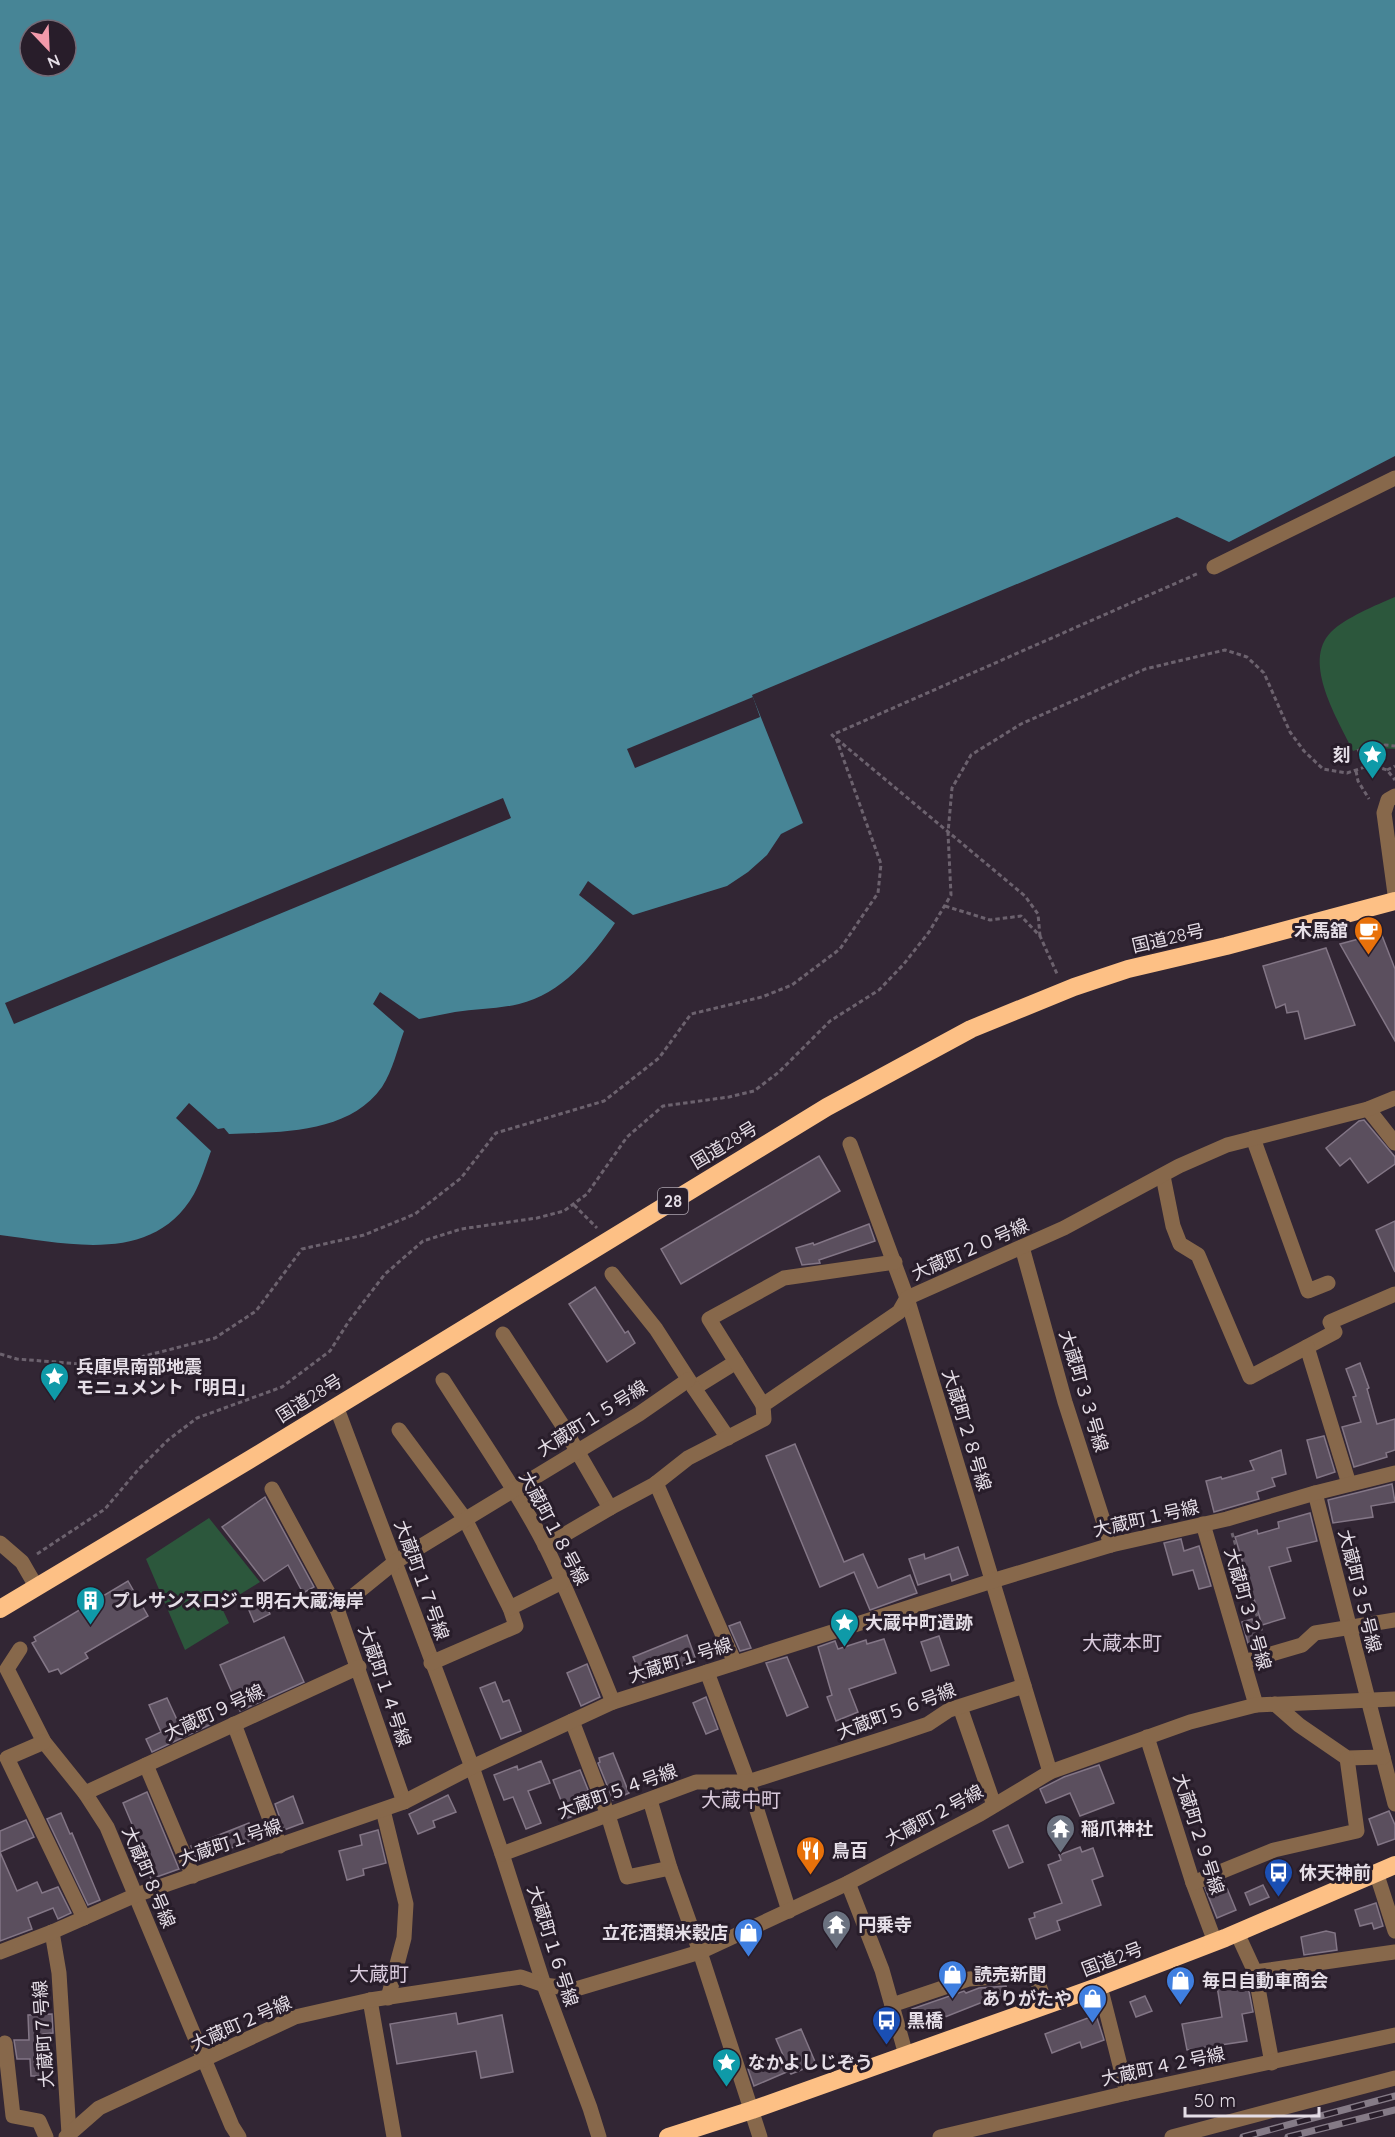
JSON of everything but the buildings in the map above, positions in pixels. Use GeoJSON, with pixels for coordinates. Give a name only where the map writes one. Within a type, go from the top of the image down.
{"type":"FeatureCollection","features":[{"type":"Feature","properties":{"kind":"highway","name":"国道28号"},"geometry":{"type":"LineString","coordinates":[[0,1609],[827,1107],[971,1029],[1128,969],[1226,946],[1395,901]]}},
{"type":"Feature","properties":{"kind":"highway","name":"国道2号"},"geometry":{"type":"LineString","coordinates":[[668,2137],[753,2110],[1100,1986],[1237,1933],[1395,1864]]}},
{"type":"Feature","properties":{"kind":"street"},"geometry":{"type":"LineString","coordinates":[[1215,567],[1395,478]]}},
{"type":"Feature","properties":{"kind":"street"},"geometry":{"type":"LineString","coordinates":[[1395,796],[1388,800],[1384,813],[1395,894]]}},
{"type":"Feature","properties":{"kind":"street","name":"大蔵町２０号線"},"geometry":{"type":"LineString","coordinates":[[545,1546],[656,1483],[688,1458],[764,1419],[764,1406],[899,1312],[907,1298],[1064,1228],[1179,1166],[1227,1145],[1368,1109],[1395,1098]]}},
{"type":"Feature","properties":{"kind":"street"},"geometry":{"type":"LineString","coordinates":[[1368,1109],[1395,1143]]}},
{"type":"Feature","properties":{"kind":"street"},"geometry":{"type":"LineString","coordinates":[[1253,1138],[1308,1291],[1328,1283]]}},
{"type":"Feature","properties":{"kind":"street","name":"大蔵町２８号線"},"geometry":{"type":"LineString","coordinates":[[850,1144],[907,1298],[1050,1772]]}},
{"type":"Feature","properties":{"kind":"street"},"geometry":{"type":"LineString","coordinates":[[1162,1176],[1180,1244],[1198,1255],[1250,1377],[1335,1332],[1330,1322],[1395,1293]]}},
{"type":"Feature","properties":{"kind":"street","name":"大蔵町３３号線"},"geometry":{"type":"LineString","coordinates":[[1022,1247],[1065,1402],[1111,1545]]}},
{"type":"Feature","properties":{"kind":"street"},"geometry":{"type":"LineString","coordinates":[[764,1406],[708,1319],[784,1278],[895,1262]]}},
{"type":"Feature","properties":{"kind":"street"},"geometry":{"type":"LineString","coordinates":[[612,1274],[656,1329],[728,1438]]}},
{"type":"Feature","properties":{"kind":"street"},"geometry":{"type":"LineString","coordinates":[[503,1334],[610,1508]]}},
{"type":"Feature","properties":{"kind":"street"},"geometry":{"type":"LineString","coordinates":[[1306,1347],[1349,1484]]}},
{"type":"Feature","properties":{"kind":"street","name":"大蔵町１５号線"},"geometry":{"type":"LineString","coordinates":[[337,1609],[395,1562],[639,1414],[691,1384],[736,1362]]}},
{"type":"Feature","properties":{"kind":"street","name":"大蔵町１８号線"},"geometry":{"type":"LineString","coordinates":[[443,1380],[545,1546],[613,1702]]}},
{"type":"Feature","properties":{"kind":"street","name":"大蔵町１７号線"},"geometry":{"type":"LineString","coordinates":[[336,1406],[472,1767]]}},
{"type":"Feature","properties":{"kind":"street"},"geometry":{"type":"LineString","coordinates":[[399,1430],[465,1519],[510,1608],[516,1626],[431,1663]]}},
{"type":"Feature","properties":{"kind":"street","name":"大蔵町１号線"},"geometry":{"type":"LineString","coordinates":[[0,1952],[136,1895],[404,1802],[472,1767],[613,1702],[1111,1545],[1227,1519],[1315,1493],[1395,1473]]}},
{"type":"Feature","properties":{"kind":"street"},"geometry":{"type":"LineString","coordinates":[[656,1483],[735,1663]]}},
{"type":"Feature","properties":{"kind":"street","name":"大蔵町１４号線"},"geometry":{"type":"LineString","coordinates":[[272,1489],[337,1609],[404,1802]]}},
{"type":"Feature","properties":{"kind":"street","name":"大蔵町３５号線"},"geometry":{"type":"LineString","coordinates":[[1315,1493],[1367,1700],[1387,1763],[1395,1804]]}},
{"type":"Feature","properties":{"kind":"street","name":"大蔵町３２号線"},"geometry":{"type":"LineString","coordinates":[[1203,1524],[1256,1705]]}},
{"type":"Feature","properties":{"kind":"street"},"geometry":{"type":"LineString","coordinates":[[0,1543],[22,1562],[37,1588]]}},
{"type":"Feature","properties":{"kind":"street"},"geometry":{"type":"LineString","coordinates":[[510,1608],[562,1582]]}},
{"type":"Feature","properties":{"kind":"street"},"geometry":{"type":"LineString","coordinates":[[1244,1662],[1302,1645],[1315,1633],[1395,1620]]}},
{"type":"Feature","properties":{"kind":"street","name":"大蔵町８号線"},"geometry":{"type":"LineString","coordinates":[[20,1649],[7,1670],[44,1742],[85,1793],[107,1827],[232,2126],[239,2137]]}},
{"type":"Feature","properties":{"kind":"street","name":"大蔵町９号線"},"geometry":{"type":"LineString","coordinates":[[85,1793],[358,1667]]}},
{"type":"Feature","properties":{"kind":"street"},"geometry":{"type":"LineString","coordinates":[[707,1672],[748,1782],[789,1911]]}},
{"type":"Feature","properties":{"kind":"street","name":"大蔵町５６号線"},"geometry":{"type":"LineString","coordinates":[[748,1782],[928,1724],[949,1710],[1024,1686]]}},
{"type":"Feature","properties":{"kind":"street","name":"大蔵町２号線"},"geometry":{"type":"LineString","coordinates":[[68,2135],[99,2108],[295,2017],[370,2000],[521,1977],[544,1985],[576,1989],[700,1952],[848,1883],[994,1805],[1050,1772],[1190,1722],[1256,1705],[1395,1699]]}},
{"type":"Feature","properties":{"kind":"street"},"geometry":{"type":"LineString","coordinates":[[1275,1704],[1299,1725],[1347,1758],[1387,1763]]}},
{"type":"Feature","properties":{"kind":"street"},"geometry":{"type":"LineString","coordinates":[[960,1707],[994,1805]]}},
{"type":"Feature","properties":{"kind":"street"},"geometry":{"type":"LineString","coordinates":[[572,1721],[608,1815],[627,1877],[670,1868]]}},
{"type":"Feature","properties":{"kind":"street"},"geometry":{"type":"LineString","coordinates":[[234,1724],[280,1846]]}},
{"type":"Feature","properties":{"kind":"street","name":"大蔵町２９号線"},"geometry":{"type":"LineString","coordinates":[[1147,1737],[1193,1883],[1215,1942]]}},
{"type":"Feature","properties":{"kind":"street"},"geometry":{"type":"LineString","coordinates":[[44,1742],[7,1758],[84,1918]]}},
{"type":"Feature","properties":{"kind":"street"},"geometry":{"type":"LineString","coordinates":[[1193,1883],[1274,1850],[1357,1831],[1347,1758]]}},
{"type":"Feature","properties":{"kind":"street"},"geometry":{"type":"LineString","coordinates":[[146,1765],[193,1876]]}},
{"type":"Feature","properties":{"kind":"street","name":"大蔵町１６号線"},"geometry":{"type":"LineString","coordinates":[[472,1767],[544,1985],[599,2137]]}},
{"type":"Feature","properties":{"kind":"street","name":"大蔵町５４号線"},"geometry":{"type":"LineString","coordinates":[[502,1854],[696,1782],[748,1782]]}},
{"type":"Feature","properties":{"kind":"street"},"geometry":{"type":"LineString","coordinates":[[650,1800],[670,1868],[753,2110],[760,2137]]}},
{"type":"Feature","properties":{"kind":"street"},"geometry":{"type":"LineString","coordinates":[[383,1810],[406,1904],[404,1938],[388,1998]]}},
{"type":"Feature","properties":{"kind":"street"},"geometry":{"type":"LineString","coordinates":[[1376,1872],[1395,1931]]}},
{"type":"Feature","properties":{"kind":"street"},"geometry":{"type":"LineString","coordinates":[[848,1883],[882,1970],[906,2055]]}},
{"type":"Feature","properties":{"kind":"street","name":"大蔵町７号線"},"geometry":{"type":"LineString","coordinates":[[52,1932],[59,1973],[68,2135]]}},
{"type":"Feature","properties":{"kind":"street"},"geometry":{"type":"LineString","coordinates":[[1237,1933],[1255,1972],[1272,2063]]}},
{"type":"Feature","properties":{"kind":"street"},"geometry":{"type":"LineString","coordinates":[[1255,1972],[1395,1952]]}},
{"type":"Feature","properties":{"kind":"street"},"geometry":{"type":"LineString","coordinates":[[892,2005],[969,1979],[1035,1974],[1046,2006]]}},
{"type":"Feature","properties":{"kind":"street"},"geometry":{"type":"LineString","coordinates":[[1100,1986],[1127,2093]]}},
{"type":"Feature","properties":{"kind":"street"},"geometry":{"type":"LineString","coordinates":[[370,2000],[394,2137]]}},
{"type":"Feature","properties":{"kind":"street","name":"大蔵町４２号線"},"geometry":{"type":"LineString","coordinates":[[940,2137],[1127,2093],[1395,2036]]}},
{"type":"Feature","properties":{"kind":"street"},"geometry":{"type":"LineString","coordinates":[[5,2043],[13,2116],[39,2121],[46,2137]]}},
{"type":"Feature","properties":{"kind":"street"},"geometry":{"type":"LineString","coordinates":[[1172,2137],[1395,2078]]}},
{"type":"Feature","properties":{"kind":"path"},"geometry":{"type":"LineString","coordinates":[[1064,992],[1040,936],[1038,914],[1025,896],[832,735],[1215,567]]}},
{"type":"Feature","properties":{"kind":"path"},"geometry":{"type":"LineString","coordinates":[[22,1562],[47,1549],[105,1509],[137,1471],[168,1440],[197,1418],[282,1387],[330,1351],[349,1321],[385,1274],[423,1241],[461,1229],[537,1218],[564,1210],[587,1194],[627,1137],[663,1106],[729,1097],[754,1090],[779,1072],[830,1021],[879,990],[903,965],[929,932],[951,895],[948,833],[952,788],[971,755],[1021,724],[1145,669],[1225,650],[1247,657],[1264,673],[1290,732],[1304,751],[1323,769],[1347,773],[1371,765],[1387,770],[1395,780]]}},
{"type":"Feature","properties":{"kind":"path"},"geometry":{"type":"LineString","coordinates":[[0,1354],[17,1359],[105,1366],[215,1338],[256,1311],[302,1249],[364,1235],[415,1214],[460,1178],[496,1133],[604,1101],[659,1058],[691,1014],[762,997],[792,985],[840,949],[878,893],[881,864],[836,738]]}},
{"type":"Feature","properties":{"kind":"path"},"geometry":{"type":"LineString","coordinates":[[1380,768],[1385,745],[1395,746]]}},
{"type":"Feature","properties":{"kind":"path"},"geometry":{"type":"LineString","coordinates":[[1359,749],[1366,767]]}},
{"type":"Feature","properties":{"kind":"path"},"geometry":{"type":"LineString","coordinates":[[1387,770],[1395,766]]}},
{"type":"Feature","properties":{"kind":"path"},"geometry":{"type":"LineString","coordinates":[[1356,771],[1358,781],[1369,799]]}},
{"type":"Feature","properties":{"kind":"path"},"geometry":{"type":"LineString","coordinates":[[945,906],[990,920],[1021,916],[1040,936]]}},
{"type":"Feature","properties":{"kind":"path"},"geometry":{"type":"LineString","coordinates":[[574,1204],[609,1240]]}},
{"type":"Feature","properties":{"kind":"path"},"geometry":{"type":"LineString","coordinates":[[1227,1519],[1269,1655]]}},
{"type":"Feature","properties":{"kind":"green space"},"geometry":{"type":"Polygon","coordinates":[[[1395,597],[1395,749],[1365,747],[1353,751],[1332,708],[1321,675],[1320,659],[1323,644],[1331,632],[1344,622],[1395,597]]]}},
{"type":"Feature","properties":{"kind":"green space"},"geometry":{"type":"Polygon","coordinates":[[[209,1518],[260,1582],[221,1606],[229,1623],[185,1650],[146,1559],[209,1518]]]}},
{"type":"Feature","properties":{"kind":"water"},"geometry":{"type":"Polygon","coordinates":[[[0,0],[1395,0],[1395,456],[1229,542],[1177,517],[752,695],[803,823],[781,834],[767,855],[748,872],[727,886],[633,915],[588,881],[579,895],[615,923],[586,961],[562,983],[534,999],[519,1004],[419,1019],[380,992],[373,1004],[404,1031],[386,1080],[368,1102],[351,1114],[333,1122],[312,1127],[291,1131],[229,1134],[224,1128],[218,1129],[189,1103],[176,1118],[211,1151],[194,1194],[177,1217],[156,1232],[132,1241],[80,1245],[0,1235],[0,0]]]}},
{"type":"Feature","properties":{"kind":"pier"},"geometry":{"type":"Polygon","coordinates":[[[753,697],[760,717],[635,768],[627,749],[753,697]]]}},
{"type":"Feature","properties":{"kind":"pier"},"geometry":{"type":"Polygon","coordinates":[[[503,798],[511,818],[14,1024],[5,1003],[503,798]]]}},
{"type":"Feature","properties":{"kind":"railway"},"geometry":{"type":"LineString","coordinates":[[1243,2137],[1395,2096]]}},
{"type":"Feature","properties":{"kind":"railway"},"geometry":{"type":"LineString","coordinates":[[1288,2137],[1395,2110]]}},
{"type":"Feature","properties":{"kind":"place","name":"刻"},"geometry":{"type":"Point","coordinates":[1372,780]}},
{"type":"Feature","properties":{"kind":"place","name":"木馬舘"},"geometry":{"type":"Point","coordinates":[1369,956]}},
{"type":"Feature","properties":{"kind":"place","name":"兵庫県南部地震 モニュメント「明日」"},"geometry":{"type":"Point","coordinates":[55,1402]}},
{"type":"Feature","properties":{"kind":"place","name":"プレサンスロジェ明石大蔵海岸"},"geometry":{"type":"Point","coordinates":[91,1626]}},
{"type":"Feature","properties":{"kind":"place","name":"大蔵中町遺跡"},"geometry":{"type":"Point","coordinates":[844,1648]}},
{"type":"Feature","properties":{"kind":"place","name":"稲爪神社"},"geometry":{"type":"Point","coordinates":[1060,1854]}},
{"type":"Feature","properties":{"kind":"place","name":"鳥百"},"geometry":{"type":"Point","coordinates":[811,1876]}},
{"type":"Feature","properties":{"kind":"place","name":"休天神前"},"geometry":{"type":"Point","coordinates":[1278,1898]}},
{"type":"Feature","properties":{"kind":"place","name":"円乗寺"},"geometry":{"type":"Point","coordinates":[837,1950]}},
{"type":"Feature","properties":{"kind":"place","name":"立花酒類米穀店"},"geometry":{"type":"Point","coordinates":[749,1958]}},
{"type":"Feature","properties":{"kind":"place","name":"読売新聞"},"geometry":{"type":"Point","coordinates":[953,2000]}},
{"type":"Feature","properties":{"kind":"place","name":"毎日自動車商会"},"geometry":{"type":"Point","coordinates":[1181,2006]}},
{"type":"Feature","properties":{"kind":"place","name":"ありがたや"},"geometry":{"type":"Point","coordinates":[1093,2024]}},
{"type":"Feature","properties":{"kind":"place","name":"黒橋"},"geometry":{"type":"Point","coordinates":[886,2046]}},
{"type":"Feature","properties":{"kind":"place","name":"なかよしじぞう"},"geometry":{"type":"Point","coordinates":[727,2088]}},
{"type":"Feature","properties":{"kind":"district","name":"大蔵本町"},"geometry":{"type":"Point","coordinates":[1122,1642]}},
{"type":"Feature","properties":{"kind":"district","name":"大蔵中町"},"geometry":{"type":"Point","coordinates":[741,1799]}},
{"type":"Feature","properties":{"kind":"district","name":"大蔵町"},"geometry":{"type":"Point","coordinates":[379,1973]}}]}
